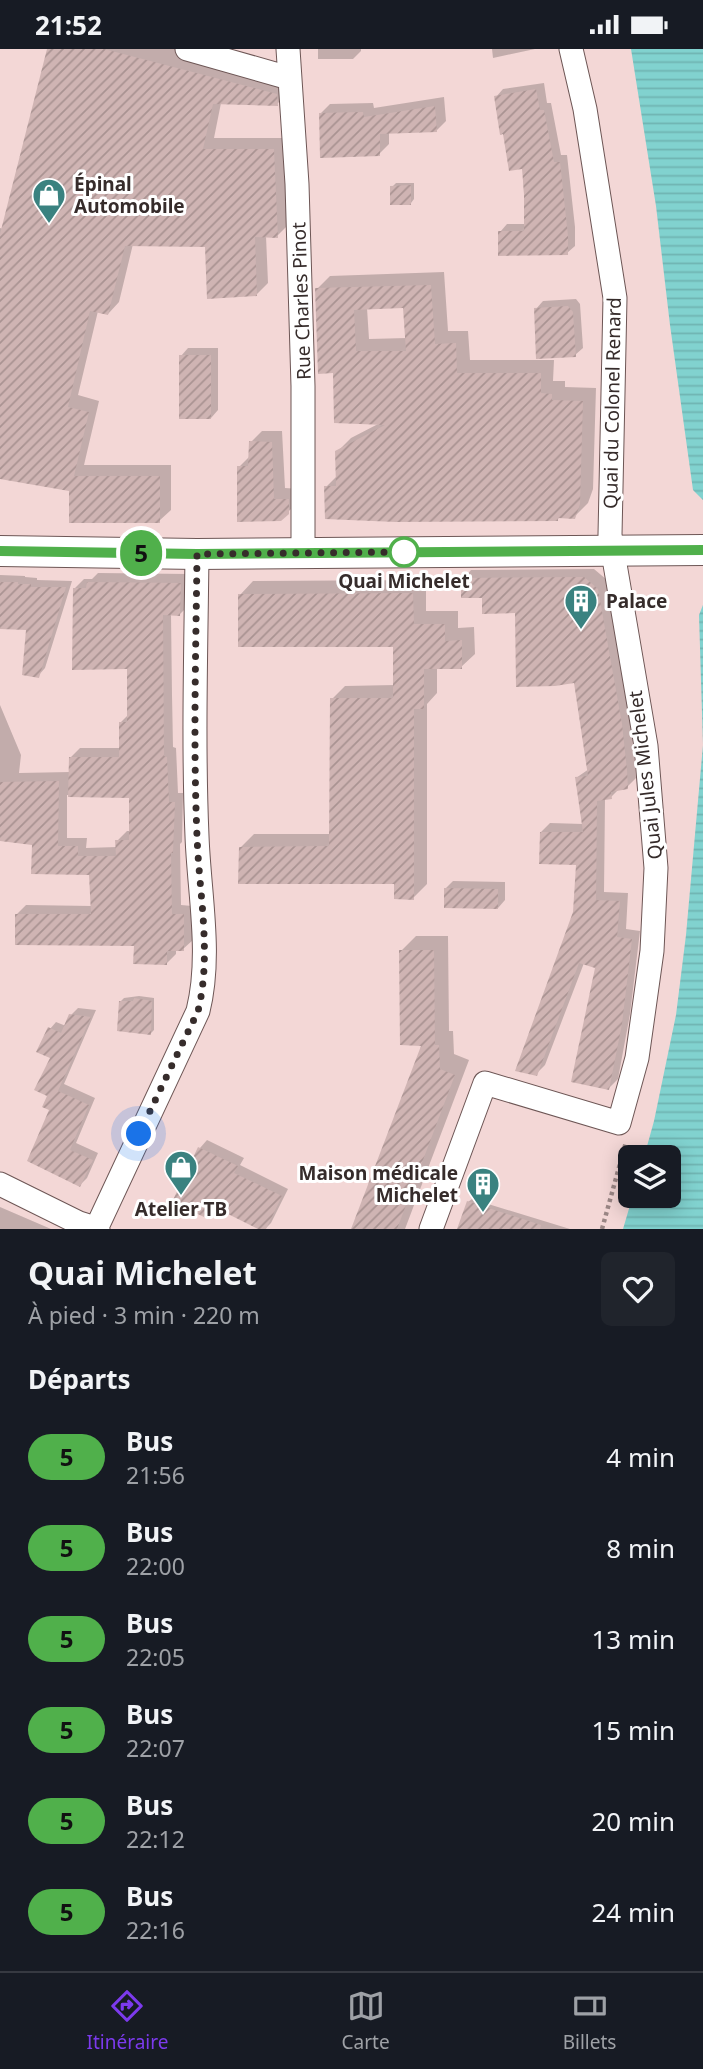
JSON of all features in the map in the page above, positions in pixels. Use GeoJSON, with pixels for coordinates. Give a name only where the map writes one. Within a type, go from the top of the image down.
{"type":"FeatureCollection","features":[{"type":"Feature","properties":{"kind":"street"},"geometry":{"type":"LineString","coordinates":[[187,49],[289,78]]}},
{"type":"Feature","properties":{"kind":"street","name":"Rue Charles Pinot"},"geometry":{"type":"LineString","coordinates":[[288,49],[297,184],[303,373],[303,552]]}},
{"type":"Feature","properties":{"kind":"street","name":"Quai du Colonel Renard"},"geometry":{"type":"LineString","coordinates":[[571,49],[585,109],[615,298],[610,524],[618,551]]}},
{"type":"Feature","properties":{"kind":"street"},"geometry":{"type":"LineString","coordinates":[[0,551],[197,554],[703,550]]}},
{"type":"Feature","properties":{"kind":"street","name":"Quai Jules Michelet"},"geometry":{"type":"LineString","coordinates":[[618,551],[646,746],[656,868],[649,978],[637,1058],[619,1123]]}},
{"type":"Feature","properties":{"kind":"street"},"geometry":{"type":"LineString","coordinates":[[0,1184],[79,1223],[97,1229],[198,1011],[203,991],[204,936],[197,835],[197,554]]}},
{"type":"Feature","properties":{"kind":"street"},"geometry":{"type":"LineString","coordinates":[[431,1229],[485,1083],[619,1123]]}},
{"type":"Feature","properties":{"kind":"path"},"geometry":{"type":"LineString","coordinates":[[602,1229],[628,1136],[619,1123]]}},
{"type":"Feature","properties":{"kind":"water"},"geometry":{"type":"Polygon","coordinates":[[[631,49],[703,49],[703,500],[693,490],[656,206],[631,49]]]}},
{"type":"Feature","properties":{"kind":"water"},"geometry":{"type":"Polygon","coordinates":[[[703,605],[703,745],[699,615],[703,605]]]}},
{"type":"Feature","properties":{"kind":"water"},"geometry":{"type":"Polygon","coordinates":[[[703,745],[703,1229],[623,1229],[629,1208],[681,1208],[681,1145],[647,1145],[676,1015],[703,745]]]}},
{"type":"Feature","properties":{"kind":"building"},"geometry":{"type":"Polygon","coordinates":[[[47,49],[104,49],[277,94],[278,106],[213,104],[203,149],[274,149],[278,238],[255,237],[257,296],[207,299],[205,247],[125,246],[108,315],[90,311],[68,407],[89,412],[74,476],[160,476],[160,523],[69,523],[69,491],[0,479],[0,234],[47,49]]]}},
{"type":"Feature","properties":{"kind":"building"},"geometry":{"type":"Polygon","coordinates":[[[536,89],[540,110],[544,110],[554,162],[560,162],[568,255],[498,256],[498,231],[524,231],[524,193],[522,169],[509,171],[494,96],[536,89]]]}},
{"type":"Feature","properties":{"kind":"building"},"geometry":{"type":"Polygon","coordinates":[[[435,106],[437,132],[380,134],[380,156],[320,158],[319,113],[363,112],[364,117],[435,106]]]}},
{"type":"Feature","properties":{"kind":"building"},"geometry":{"type":"Polygon","coordinates":[[[411,185],[411,205],[390,205],[390,186],[411,185]]]}},
{"type":"Feature","properties":{"kind":"building"},"geometry":{"type":"Polygon","coordinates":[[[431,285],[435,344],[456,343],[457,373],[541,373],[541,393],[552,394],[552,400],[583,401],[580,504],[575,519],[396,522],[325,519],[324,486],[336,486],[335,451],[385,425],[334,423],[333,373],[318,374],[315,288],[431,285]],[[403,308],[354,310],[356,351],[406,351],[403,308]]]}},
{"type":"Feature","properties":{"kind":"building"},"geometry":{"type":"Polygon","coordinates":[[[568,306],[573,312],[576,357],[536,359],[534,308],[568,306]]]}},
{"type":"Feature","properties":{"kind":"building"},"geometry":{"type":"Polygon","coordinates":[[[179,355],[211,355],[211,419],[179,419],[179,355]]]}},
{"type":"Feature","properties":{"kind":"building"},"geometry":{"type":"Polygon","coordinates":[[[249,441],[272,442],[274,499],[289,499],[289,514],[281,521],[237,522],[237,466],[248,466],[249,441]]]}},
{"type":"Feature","properties":{"kind":"building"},"geometry":{"type":"Polygon","coordinates":[[[584,577],[598,589],[622,724],[628,789],[611,792],[612,799],[597,801],[596,900],[620,901],[617,937],[632,939],[622,1024],[609,1090],[571,1082],[595,968],[579,963],[537,1076],[515,1071],[573,912],[576,865],[539,864],[540,832],[583,832],[575,777],[588,776],[574,683],[516,687],[515,613],[482,614],[482,598],[461,598],[461,578],[584,577]]]}},
{"type":"Feature","properties":{"kind":"building"},"geometry":{"type":"Polygon","coordinates":[[[0,582],[31,584],[31,587],[66,587],[39,678],[22,675],[26,630],[0,629],[0,582]]]}},
{"type":"Feature","properties":{"kind":"building"},"geometry":{"type":"Polygon","coordinates":[[[87,582],[181,583],[180,616],[163,615],[164,756],[167,757],[169,802],[175,802],[171,853],[172,914],[184,914],[184,951],[167,951],[167,965],[133,964],[134,946],[15,945],[15,914],[91,914],[89,875],[31,874],[32,845],[0,841],[0,782],[59,781],[58,846],[78,846],[78,856],[116,856],[115,840],[129,840],[129,798],[68,797],[69,757],[119,757],[119,722],[127,722],[127,669],[72,670],[73,588],[86,588],[87,582]]]}},
{"type":"Feature","properties":{"kind":"building"},"geometry":{"type":"Polygon","coordinates":[[[413,593],[414,624],[445,624],[445,641],[462,640],[462,669],[424,669],[424,709],[414,709],[414,900],[394,899],[394,884],[238,884],[239,847],[329,846],[330,698],[393,698],[393,647],[238,647],[238,594],[413,593]]]}},
{"type":"Feature","properties":{"kind":"building"},"geometry":{"type":"Polygon","coordinates":[[[444,888],[498,889],[498,909],[444,908],[444,888]]]}},
{"type":"Feature","properties":{"kind":"building"},"geometry":{"type":"Polygon","coordinates":[[[399,950],[434,950],[435,1045],[439,1045],[440,1069],[455,1075],[397,1229],[351,1229],[421,1046],[400,1045],[399,950]]]}},
{"type":"Feature","properties":{"kind":"building"},"geometry":{"type":"Polygon","coordinates":[[[134,998],[152,1001],[151,1035],[117,1031],[119,1001],[133,1001],[134,998]]]}},
{"type":"Feature","properties":{"kind":"building"},"geometry":{"type":"Polygon","coordinates":[[[69,1014],[91,1017],[58,1091],[89,1105],[70,1150],[93,1160],[80,1187],[27,1161],[49,1110],[42,1107],[47,1096],[34,1090],[50,1058],[36,1052],[48,1027],[61,1033],[69,1014]]]}},
{"type":"Feature","properties":{"kind":"building"},"geometry":{"type":"Polygon","coordinates":[[[198,1147],[238,1166],[234,1173],[282,1196],[266,1229],[258,1229],[210,1205],[204,1217],[172,1202],[198,1147]]]}},
{"type":"Feature","properties":{"kind":"building","name":"Maison médicale Michelet"},"geometry":{"type":"Polygon","coordinates":[[[467,1201],[541,1225],[540,1229],[457,1229],[467,1201]]]}},
{"type":"Feature","properties":{"kind":"bus line","name":"5"},"geometry":{"type":"LineString","coordinates":[[0,551],[197,554],[703,550]]}},
{"type":"Feature","properties":{"kind":"place","name":"Épinal Automobile"},"geometry":{"type":"Point","coordinates":[49,225]}},
{"type":"Feature","properties":{"kind":"place","name":"Quai Michelet"},"geometry":{"type":"Point","coordinates":[404,552]}},
{"type":"Feature","properties":{"kind":"place","name":"Palace"},"geometry":{"type":"Point","coordinates":[581,631]}},
{"type":"Feature","properties":{"kind":"place","name":"Atelier TB"},"geometry":{"type":"Point","coordinates":[181,1197]}},
{"type":"Feature","properties":{"kind":"place","name":"Maison médicale Michelet"},"geometry":{"type":"Point","coordinates":[483,1214]}},
{"type":"Feature","properties":{"kind":"route"},"geometry":{"type":"LineString","coordinates":[[139,1134],[198,1011],[203,991],[204,936],[197,835],[197,554],[407,552],[404,552]]}}]}
